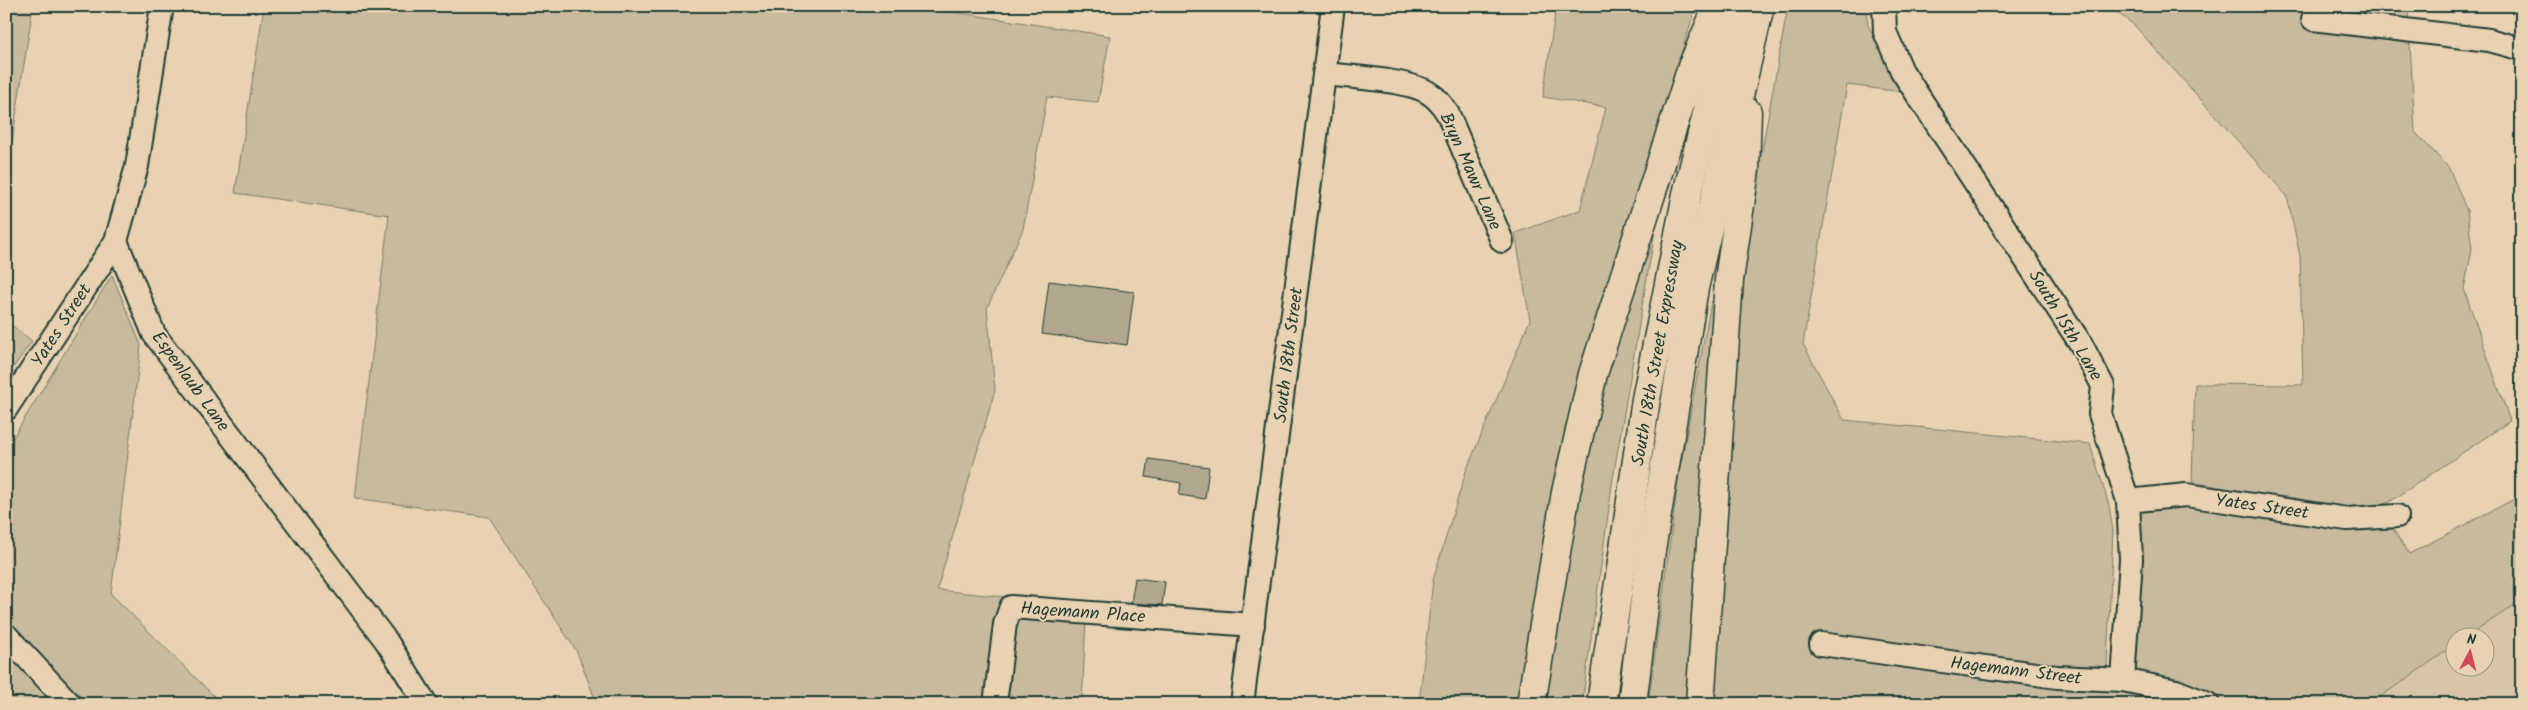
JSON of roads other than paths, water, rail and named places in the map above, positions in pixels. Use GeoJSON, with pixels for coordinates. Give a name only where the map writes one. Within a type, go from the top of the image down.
{"type":"FeatureCollection","features":[{"type":"Feature","properties":{"kind":"highway"},"geometry":{"type":"LineString","coordinates":[[1531,704],[1566,492],[1593,374],[1692,67],[1718,6]]}},
{"type":"Feature","properties":{"kind":"highway","name":"South 18th Street Expressway"},"geometry":{"type":"LineString","coordinates":[[1601,704],[1646,400],[1687,194],[1734,6]]}},
{"type":"Feature","properties":{"kind":"highway","name":"South 18th Street Expressway"},"geometry":{"type":"LineString","coordinates":[[1632,704],[1651,551],[1694,288],[1760,6]]}},
{"type":"Feature","properties":{"kind":"highway"},"geometry":{"type":"LineString","coordinates":[[1700,704],[1729,280],[1745,170],[1748,56]]}},
{"type":"Feature","properties":{"kind":"street"},"geometry":{"type":"LineString","coordinates":[[116,241],[137,166],[162,6]]}},
{"type":"Feature","properties":{"kind":"street","name":"South 18th Street"},"geometry":{"type":"LineString","coordinates":[[1242,704],[1333,6]]}},
{"type":"Feature","properties":{"kind":"street","name":"South 15th Lane"},"geometry":{"type":"LineString","coordinates":[[1884,6],[1886,32],[1902,71],[2081,344],[2103,386],[2100,414],[2128,501],[2131,559],[2123,680]]}},
{"type":"Feature","properties":{"kind":"street"},"geometry":{"type":"LineString","coordinates":[[2313,19],[2489,40],[2522,49]]}},
{"type":"Feature","properties":{"kind":"street","name":"Bryn Mawr Lane"},"geometry":{"type":"LineString","coordinates":[[1325,74],[1409,86],[1428,92],[1440,102],[1448,114],[1502,241]]}},
{"type":"Feature","properties":{"kind":"street","name":"Yates Street"},"geometry":{"type":"LineString","coordinates":[[6,409],[116,241]]}},
{"type":"Feature","properties":{"kind":"street","name":"Espenlaub Lane"},"geometry":{"type":"LineString","coordinates":[[116,241],[154,334],[387,642],[426,704]]}},
{"type":"Feature","properties":{"kind":"street","name":"Yates Street"},"geometry":{"type":"LineString","coordinates":[[2128,501],[2186,495],[2347,519],[2397,516]]}},
{"type":"Feature","properties":{"kind":"street","name":"Hagemann Place"},"geometry":{"type":"LineString","coordinates":[[995,704],[1005,624],[1011,607],[1253,624]]}},
{"type":"Feature","properties":{"kind":"street"},"geometry":{"type":"LineString","coordinates":[[6,635],[70,704]]}},
{"type":"Feature","properties":{"kind":"street","name":"Hagemann Street"},"geometry":{"type":"LineString","coordinates":[[1821,644],[2057,677],[2123,680],[2176,691],[2208,704]]}}]}
